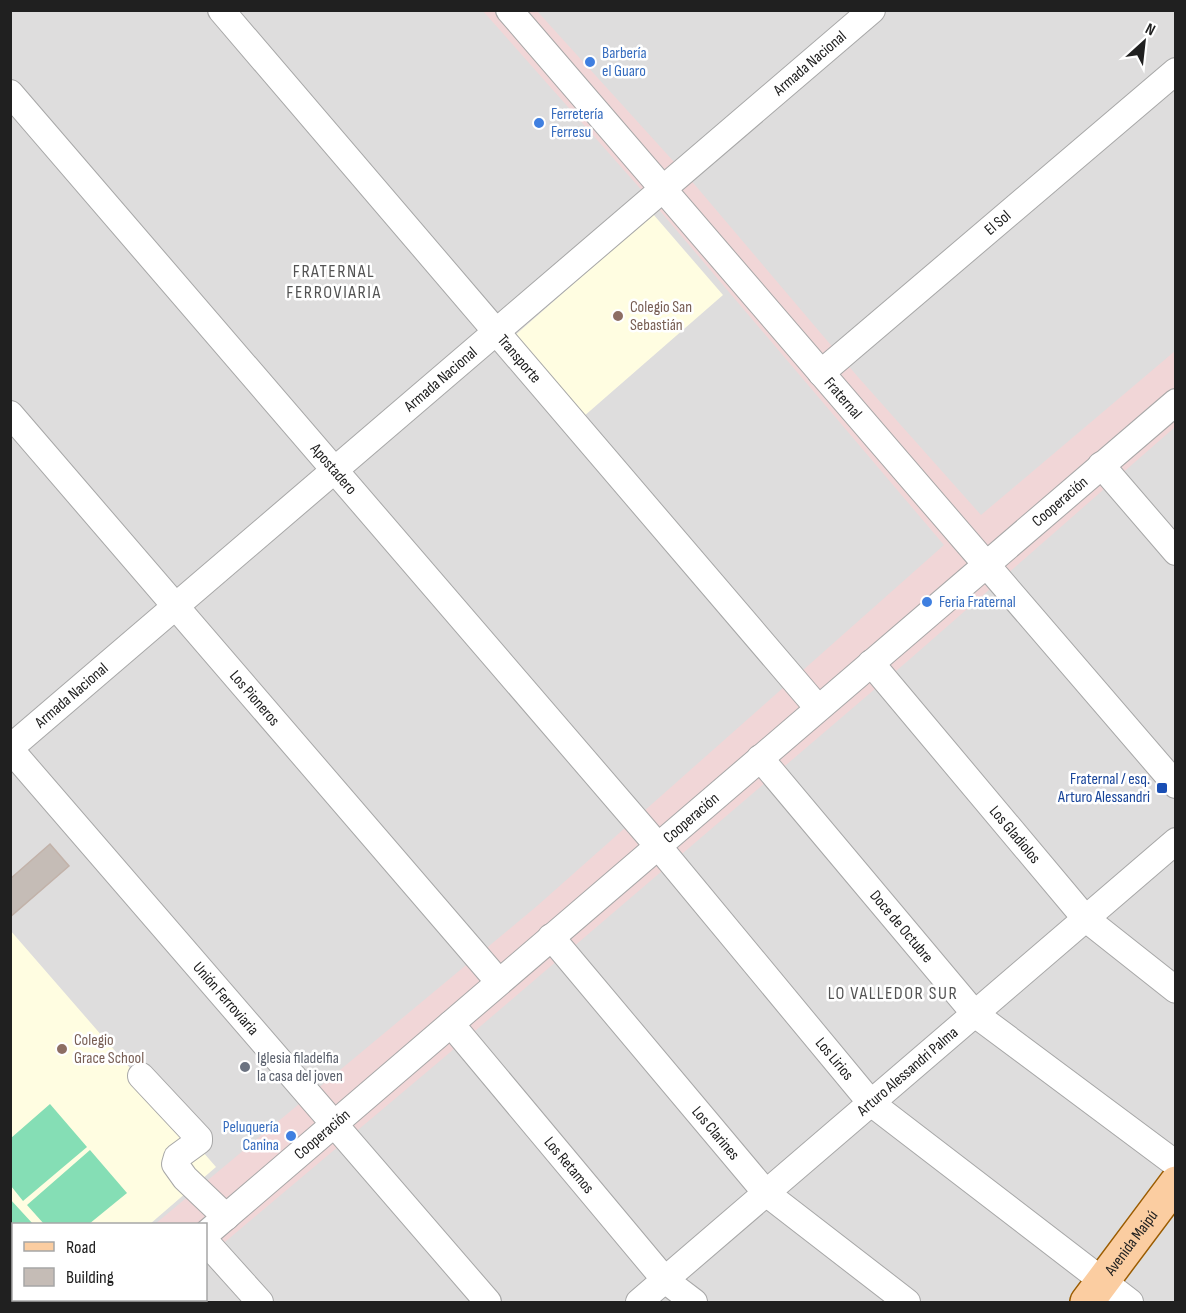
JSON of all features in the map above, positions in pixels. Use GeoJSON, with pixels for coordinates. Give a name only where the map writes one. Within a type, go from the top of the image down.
{"type":"FeatureCollection","features":[{"type":"Feature","properties":{"kind":"main road","name":"Avenida Maipú"},"geometry":{"type":"LineString","coordinates":[[1095,1292],[1176,1184]]}},
{"type":"Feature","properties":{"kind":"street","name":"Transporte"},"geometry":{"type":"LineString","coordinates":[[221,10],[818,708]]}},
{"type":"Feature","properties":{"kind":"street","name":"Armada Nacional"},"geometry":{"type":"LineString","coordinates":[[10,749],[872,10]]}},
{"type":"Feature","properties":{"kind":"street","name":"Fraternal"},"geometry":{"type":"LineString","coordinates":[[519,14],[663,189],[1176,785]]}},
{"type":"Feature","properties":{"kind":"street","name":"El Sol"},"geometry":{"type":"LineString","coordinates":[[821,373],[1176,71]]}},
{"type":"Feature","properties":{"kind":"street","name":"Apostadero"},"geometry":{"type":"LineString","coordinates":[[10,93],[658,846]]}},
{"type":"Feature","properties":{"kind":"street","name":"Cooperación"},"geometry":{"type":"LineString","coordinates":[[207,1233],[1176,402]]}},
{"type":"Feature","properties":{"kind":"street","name":"Los Pioneros"},"geometry":{"type":"LineString","coordinates":[[10,414],[499,982]]}},
{"type":"Feature","properties":{"kind":"street"},"geometry":{"type":"LineString","coordinates":[[1101,465],[1176,552]]}},
{"type":"Feature","properties":{"kind":"street","name":"Los Gladiolos"},"geometry":{"type":"LineString","coordinates":[[871,663],[1085,918],[1176,990]]}},
{"type":"Feature","properties":{"kind":"street","name":"Unión Ferroviaria"},"geometry":{"type":"LineString","coordinates":[[10,749],[488,1302]]}},
{"type":"Feature","properties":{"kind":"street","name":"Doce de Octubre"},"geometry":{"type":"LineString","coordinates":[[760,758],[975,1014],[1176,1164]]}},
{"type":"Feature","properties":{"kind":"street","name":"Arturo Alessandri Palma"},"geometry":{"type":"LineString","coordinates":[[639,1302],[1176,842]]}},
{"type":"Feature","properties":{"kind":"street","name":"Los Lirios"},"geometry":{"type":"LineString","coordinates":[[658,846],[872,1103],[1095,1292],[1130,1302]]}},
{"type":"Feature","properties":{"kind":"street","name":"Los Clarines"},"geometry":{"type":"LineString","coordinates":[[551,937],[766,1193],[907,1302]]}},
{"type":"Feature","properties":{"kind":"street","name":"Los Retamos"},"geometry":{"type":"LineString","coordinates":[[451,1024],[665,1280],[694,1302]]}},
{"type":"Feature","properties":{"kind":"street"},"geometry":{"type":"LineString","coordinates":[[141,1076],[199,1138],[195,1145],[177,1157],[175,1164],[184,1178],[226,1217]]}},
{"type":"Feature","properties":{"kind":"street"},"geometry":{"type":"LineString","coordinates":[[207,1243],[260,1302]]}},
{"type":"Feature","properties":{"kind":"shaded area"},"geometry":{"type":"Polygon","coordinates":[[[10,11],[1175,11],[1175,1302],[11,1302],[10,11]]]}},
{"type":"Feature","properties":{"kind":"shaded area","name":"Feria Fraternal"},"geometry":{"type":"Polygon","coordinates":[[[483,11],[537,11],[695,185],[858,377],[981,515],[1175,351],[1175,427],[910,659],[207,1257],[207,1223],[156,1223],[537,906],[944,545],[661,212],[483,11]]]}},
{"type":"Feature","properties":{"kind":"shaded area","name":"Colegio San Sebastián"},"geometry":{"type":"Polygon","coordinates":[[[653,214],[723,295],[583,417],[513,337],[653,214]]]}},
{"type":"Feature","properties":{"kind":"shaded area","name":"Colegio Grace School"},"geometry":{"type":"Polygon","coordinates":[[[10,930],[216,1167],[151,1223],[12,1223],[12,1301],[61,1301],[11,1302],[10,930]]]}},
{"type":"Feature","properties":{"kind":"green space"},"geometry":{"type":"Polygon","coordinates":[[[50,1104],[87,1147],[23,1201],[11,1186],[11,1138],[50,1104]]]}},
{"type":"Feature","properties":{"kind":"green space"},"geometry":{"type":"Polygon","coordinates":[[[90,1150],[127,1193],[90,1223],[43,1223],[27,1205],[90,1150]]]}},
{"type":"Feature","properties":{"kind":"green space"},"geometry":{"type":"Polygon","coordinates":[[[10,1199],[32,1223],[12,1223],[12,1301],[30,1301],[11,1302],[10,1199]]]}},
{"type":"Feature","properties":{"kind":"building"},"geometry":{"type":"Polygon","coordinates":[[[50,844],[69,866],[10,917],[10,879],[50,844]]]}},
{"type":"Feature","properties":{"kind":"place","name":"Barbería el Guaro"},"geometry":{"type":"Point","coordinates":[590,62]}},
{"type":"Feature","properties":{"kind":"place","name":"Ferretería Ferresu"},"geometry":{"type":"Point","coordinates":[539,123]}},
{"type":"Feature","properties":{"kind":"place","name":"Colegio San Sebastián"},"geometry":{"type":"Point","coordinates":[618,316]}},
{"type":"Feature","properties":{"kind":"place","name":"Feria Fraternal"},"geometry":{"type":"Point","coordinates":[927,602]}},
{"type":"Feature","properties":{"kind":"place","name":"Fraternal / esq. Arturo Alessandri"},"geometry":{"type":"Point","coordinates":[1162,788]}},
{"type":"Feature","properties":{"kind":"place","name":"Colegio Grace School"},"geometry":{"type":"Point","coordinates":[62,1049]}},
{"type":"Feature","properties":{"kind":"place","name":"Iglesia filadelfia la casa del joven"},"geometry":{"type":"Point","coordinates":[245,1067]}},
{"type":"Feature","properties":{"kind":"place","name":"Peluquería Canina"},"geometry":{"type":"Point","coordinates":[291,1136]}},
{"type":"Feature","properties":{"kind":"district","name":"FRATERNAL FERROVIARIA"},"geometry":{"type":"Point","coordinates":[334,281]}},
{"type":"Feature","properties":{"kind":"district","name":"LO VALLEDOR SUR"},"geometry":{"type":"Point","coordinates":[893,993]}}]}
